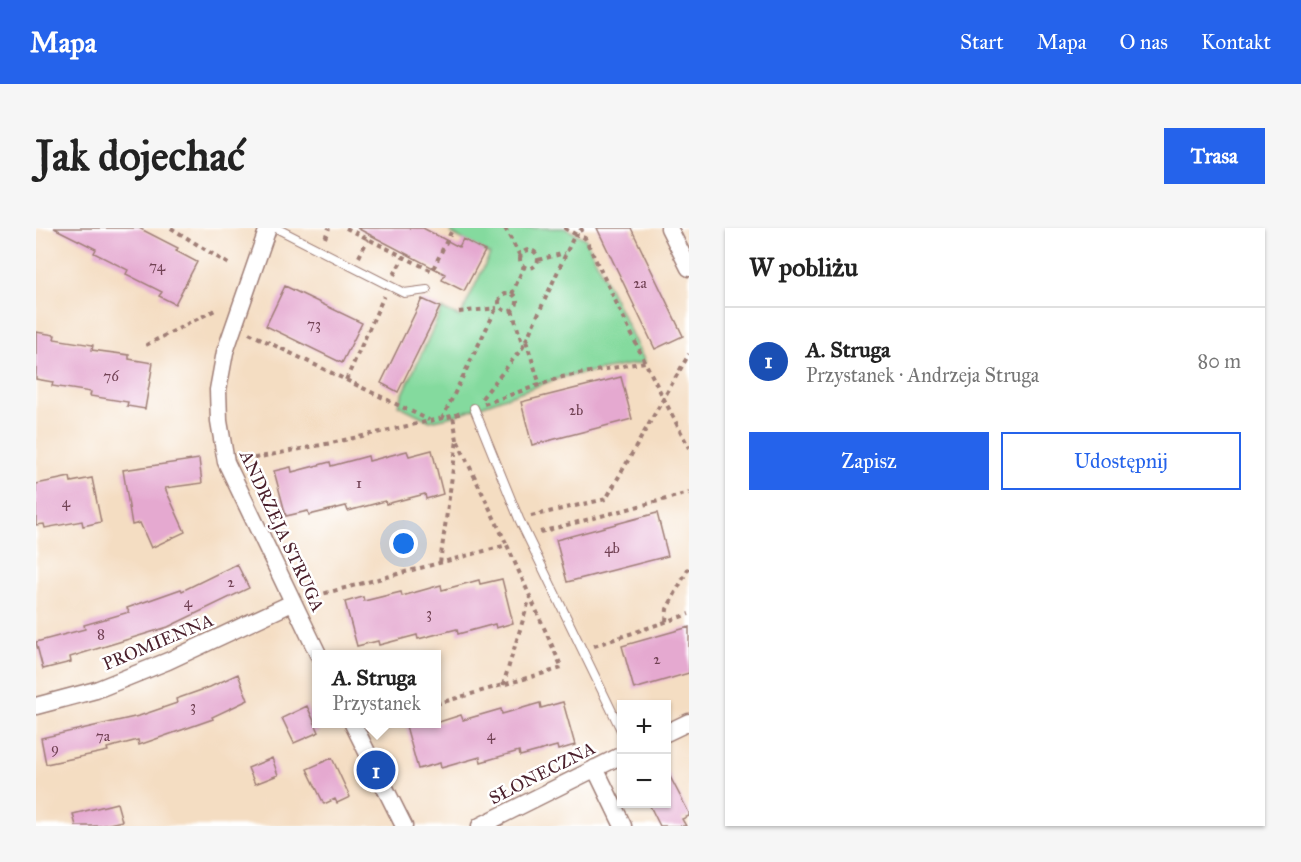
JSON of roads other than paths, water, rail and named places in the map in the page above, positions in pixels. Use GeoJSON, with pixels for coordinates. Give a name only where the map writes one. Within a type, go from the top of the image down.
{"type":"FeatureCollection","features":[{"type":"Feature","properties":{"kind":"street","name":"ANDRZEJA STRUGA"},"geometry":{"type":"LineString","coordinates":[[268,228],[225,352],[218,390],[219,421],[226,462],[300,601],[317,650]]}},
{"type":"Feature","properties":{"kind":"street"},"geometry":{"type":"LineString","coordinates":[[669,228],[689,268]]}},
{"type":"Feature","properties":{"kind":"street","name":"PROMIENNA"},"geometry":{"type":"LineString","coordinates":[[36,706],[96,690],[158,665],[300,601]]}},
{"type":"Feature","properties":{"kind":"street"},"geometry":{"type":"LineString","coordinates":[[671,731],[689,722]]}},
{"type":"Feature","properties":{"kind":"street"},"geometry":{"type":"LineString","coordinates":[[355,728],[404,826]]}},
{"type":"Feature","properties":{"kind":"street","name":"SŁONECZNA"},"geometry":{"type":"LineString","coordinates":[[480,826],[617,757]]}},
{"type":"Feature","properties":{"kind":"street"},"geometry":{"type":"LineString","coordinates":[[595,768],[623,826]]}},
{"type":"Feature","properties":{"kind":"lane"},"geometry":{"type":"LineString","coordinates":[[276,228],[404,293],[427,290]]}},
{"type":"Feature","properties":{"kind":"lane"},"geometry":{"type":"LineString","coordinates":[[474,408],[519,519],[617,724]]}},
{"type":"Feature","properties":{"kind":"place","name":"A. Struga"},"geometry":{"type":"Point","coordinates":[376,770]}}]}
